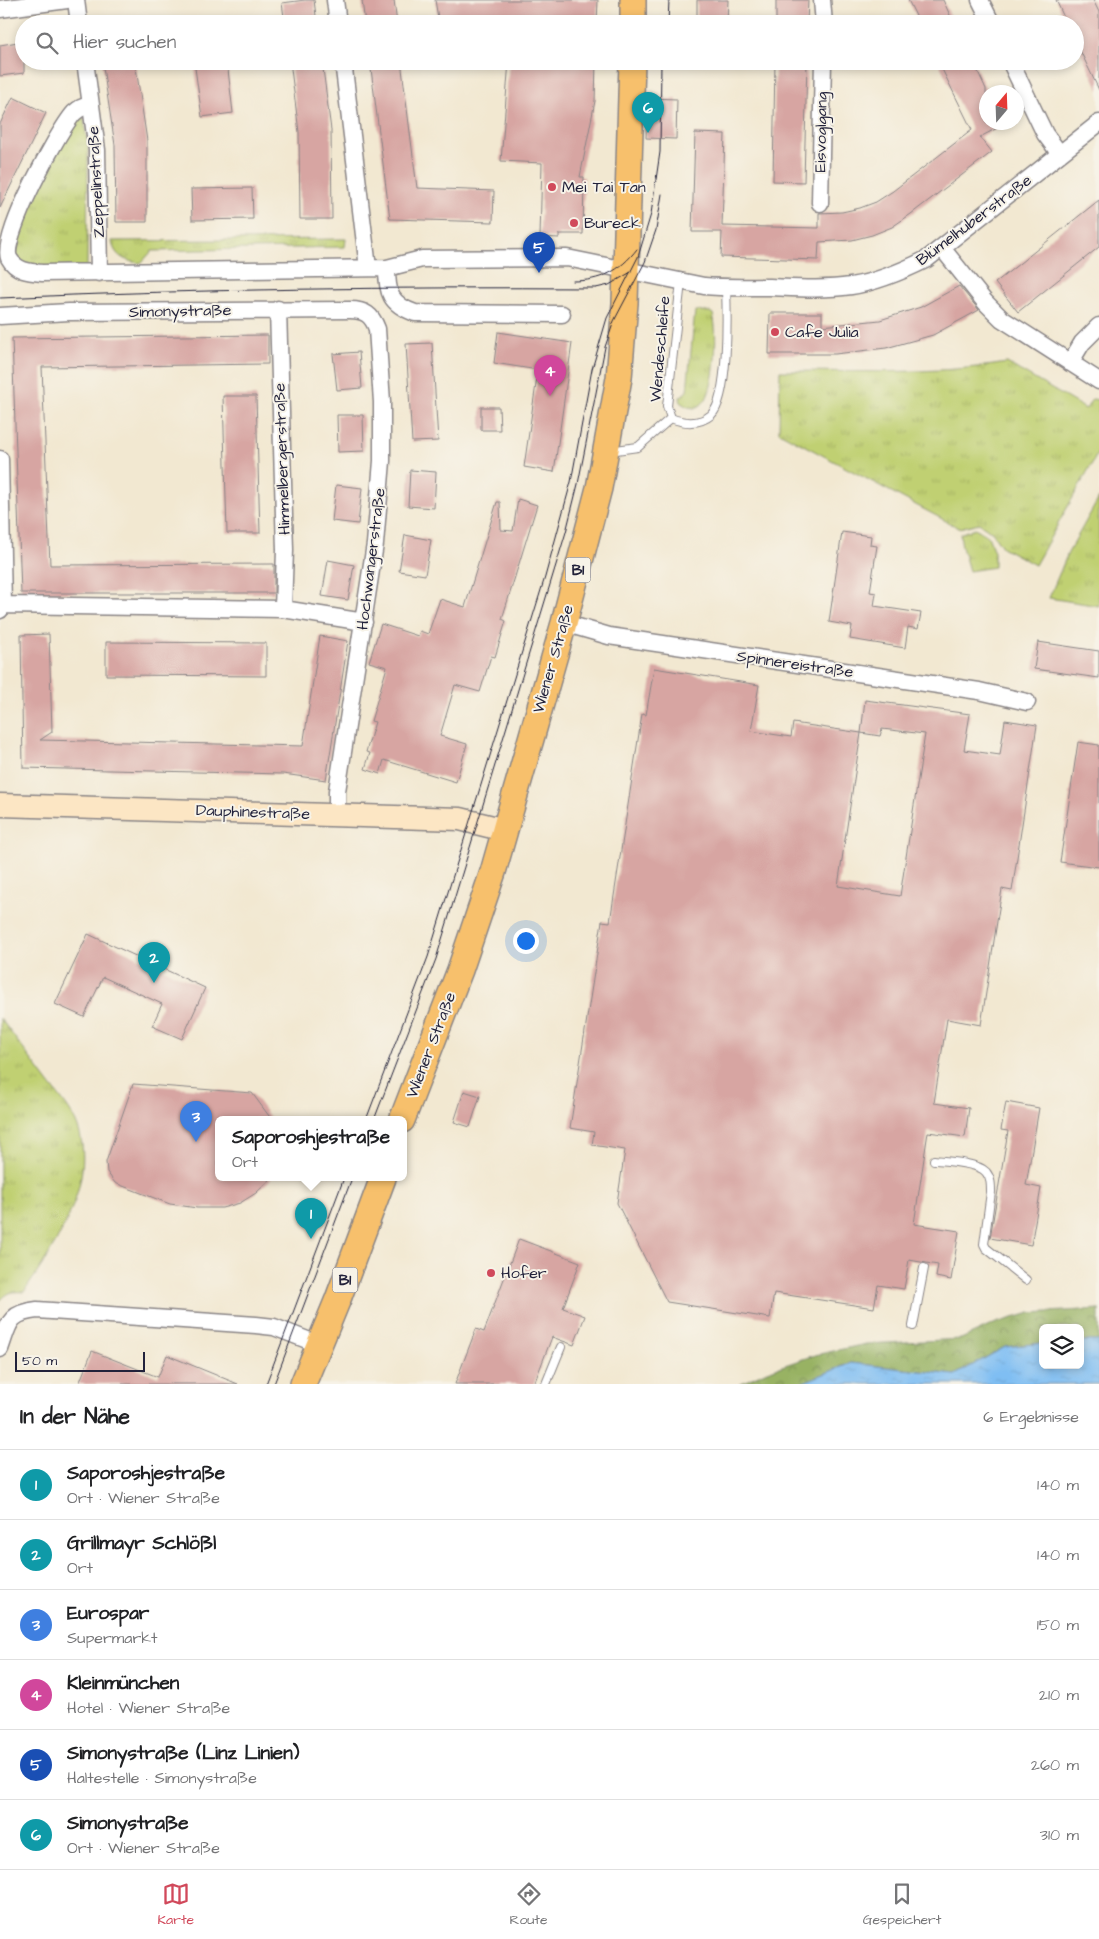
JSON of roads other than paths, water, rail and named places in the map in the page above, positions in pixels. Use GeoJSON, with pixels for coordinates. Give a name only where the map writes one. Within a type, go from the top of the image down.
{"type":"FeatureCollection","features":[{"type":"Feature","properties":{"kind":"main road"},"geometry":{"type":"LineString","coordinates":[[633,0],[633,15]]}},
{"type":"Feature","properties":{"kind":"main road","name":"Wiener Straße"},"geometry":{"type":"LineString","coordinates":[[404,1116],[460,970],[493,872],[595,508],[607,452],[619,378],[626,271],[632,70]]}},
{"type":"Feature","properties":{"kind":"main road","name":"Dauphinestraße"},"geometry":{"type":"LineString","coordinates":[[0,804],[460,818],[505,830]]}},
{"type":"Feature","properties":{"kind":"main road","name":"B1"},"geometry":{"type":"LineString","coordinates":[[303,1384],[320,1345],[381,1181]]}},
{"type":"Feature","properties":{"kind":"street"},"geometry":{"type":"LineString","coordinates":[[0,9],[68,0]]}},
{"type":"Feature","properties":{"kind":"street"},"geometry":{"type":"LineString","coordinates":[[76,0],[78,15]]}},
{"type":"Feature","properties":{"kind":"street"},"geometry":{"type":"LineString","coordinates":[[335,0],[337,15]]}},
{"type":"Feature","properties":{"kind":"street"},"geometry":{"type":"LineString","coordinates":[[822,0],[823,15]]}},
{"type":"Feature","properties":{"kind":"street"},"geometry":{"type":"LineString","coordinates":[[980,0],[988,15]]}},
{"type":"Feature","properties":{"kind":"street","name":"Zeppelinstraße"},"geometry":{"type":"LineString","coordinates":[[85,70],[97,150],[99,273]]}},
{"type":"Feature","properties":{"kind":"street"},"geometry":{"type":"LineString","coordinates":[[344,70],[368,268]]}},
{"type":"Feature","properties":{"kind":"street","name":"Eisvoglgang"},"geometry":{"type":"LineString","coordinates":[[820,203],[823,70]]}},
{"type":"Feature","properties":{"kind":"street"},"geometry":{"type":"LineString","coordinates":[[1014,70],[1045,134],[1060,154]]}},
{"type":"Feature","properties":{"kind":"street"},"geometry":{"type":"LineString","coordinates":[[91,105],[75,111],[53,145],[20,211],[7,249],[9,257],[17,267],[27,272],[42,274],[387,268],[422,260],[567,258],[626,271]]}},
{"type":"Feature","properties":{"kind":"street","name":"Blümelhuberstraße"},"geometry":{"type":"LineString","coordinates":[[626,271],[680,282],[726,288],[821,288],[851,286],[879,279],[905,270],[927,259],[1099,123]]}},
{"type":"Feature","properties":{"kind":"street"},"geometry":{"type":"LineString","coordinates":[[942,248],[985,302],[1002,319],[1099,381]]}},
{"type":"Feature","properties":{"kind":"street"},"geometry":{"type":"LineString","coordinates":[[387,268],[388,289],[395,303],[404,309],[415,312],[562,314]]}},
{"type":"Feature","properties":{"kind":"street","name":"Simonystraße"},"geometry":{"type":"LineString","coordinates":[[0,316],[69,312],[278,309],[360,310]]}},
{"type":"Feature","properties":{"kind":"street","name":"Himmelbergerstraße"},"geometry":{"type":"LineString","coordinates":[[278,309],[285,557],[283,609]]}},
{"type":"Feature","properties":{"kind":"street","name":"Hochwangerstraße"},"geometry":{"type":"LineString","coordinates":[[337,815],[337,791],[364,622],[380,502],[382,402],[377,329],[368,313],[360,310]]}},
{"type":"Feature","properties":{"kind":"street"},"geometry":{"type":"LineString","coordinates":[[1070,363],[1082,343],[1099,326]]}},
{"type":"Feature","properties":{"kind":"street"},"geometry":{"type":"LineString","coordinates":[[0,459],[1,608],[283,609],[364,622]]}},
{"type":"Feature","properties":{"kind":"street","name":"Spinnereistraße"},"geometry":{"type":"LineString","coordinates":[[564,623],[609,636],[979,691],[1027,702]]}},
{"type":"Feature","properties":{"kind":"street"},"geometry":{"type":"LineString","coordinates":[[0,1349],[10,1323],[16,1314],[22,1311],[37,1310],[256,1325],[274,1328],[320,1345]]}},
{"type":"Feature","properties":{"kind":"lane","name":"Wendeschleife"},"geometry":{"type":"LineString","coordinates":[[671,418],[667,406],[680,282]]}},
{"type":"Feature","properties":{"kind":"lane"},"geometry":{"type":"LineString","coordinates":[[607,452],[638,447],[671,418],[691,423],[702,420],[710,415],[720,398],[727,308],[726,288]]}},
{"type":"Feature","properties":{"kind":"lane"},"geometry":{"type":"LineString","coordinates":[[934,1160],[977,1166],[986,1172],[991,1184],[984,1244],[986,1248],[1026,1280]]}},
{"type":"Feature","properties":{"kind":"lane"},"geometry":{"type":"LineString","coordinates":[[913,1326],[924,1268]]}},
{"type":"Feature","properties":{"kind":"lane"},"geometry":{"type":"LineString","coordinates":[[546,1384],[560,1347]]}},
{"type":"Feature","properties":{"kind":"water"},"geometry":{"type":"Polygon","coordinates":[[[1084,1341],[1099,1341],[1099,1384],[799,1384],[851,1363],[955,1375],[1005,1347],[1039,1343],[1039,1369],[1084,1369],[1084,1341]]]}},
{"type":"Feature","properties":{"kind":"tram line"},"geometry":{"type":"LineString","coordinates":[[668,15],[669,0]]}},
{"type":"Feature","properties":{"kind":"tram line"},"geometry":{"type":"LineString","coordinates":[[368,1116],[428,957],[545,577],[571,482],[592,369],[607,318],[638,257],[651,214],[660,152],[661,70]]}},
{"type":"Feature","properties":{"kind":"tram line"},"geometry":{"type":"LineString","coordinates":[[376,1116],[436,959],[566,532],[578,484],[605,347],[614,321],[645,262],[656,230],[662,194]]}},
{"type":"Feature","properties":{"kind":"tram line"},"geometry":{"type":"LineString","coordinates":[[573,281],[601,277],[617,269],[637,249]]}},
{"type":"Feature","properties":{"kind":"tram line"},"geometry":{"type":"LineString","coordinates":[[0,298],[298,289],[596,288],[609,285],[631,272]]}},
{"type":"Feature","properties":{"kind":"tram line"},"geometry":{"type":"LineString","coordinates":[[266,1384],[343,1181]]}},
{"type":"Feature","properties":{"kind":"tram line"},"geometry":{"type":"LineString","coordinates":[[274,1384],[351,1181]]}},
{"type":"Feature","properties":{"kind":"place","name":"Simonystraße"},"geometry":{"type":"Point","coordinates":[648,133]}},
{"type":"Feature","properties":{"kind":"place","name":"Mei Tai Tan"},"geometry":{"type":"Point","coordinates":[552,187]}},
{"type":"Feature","properties":{"kind":"place","name":"Bureck"},"geometry":{"type":"Point","coordinates":[574,223]}},
{"type":"Feature","properties":{"kind":"place","name":"Simonystraße (Linz Linien)"},"geometry":{"type":"Point","coordinates":[539,273]}},
{"type":"Feature","properties":{"kind":"place","name":"Cafe Julia"},"geometry":{"type":"Point","coordinates":[775,332]}},
{"type":"Feature","properties":{"kind":"place","name":"Kleinmünchen"},"geometry":{"type":"Point","coordinates":[550,396]}},
{"type":"Feature","properties":{"kind":"place","name":"Grillmayr Schlößl"},"geometry":{"type":"Point","coordinates":[154,983]}},
{"type":"Feature","properties":{"kind":"place","name":"Eurospar"},"geometry":{"type":"Point","coordinates":[196,1142]}},
{"type":"Feature","properties":{"kind":"place","name":"Saporoshjestraße"},"geometry":{"type":"Point","coordinates":[311,1239]}},
{"type":"Feature","properties":{"kind":"place","name":"Hofer"},"geometry":{"type":"Point","coordinates":[491,1273]}}]}
